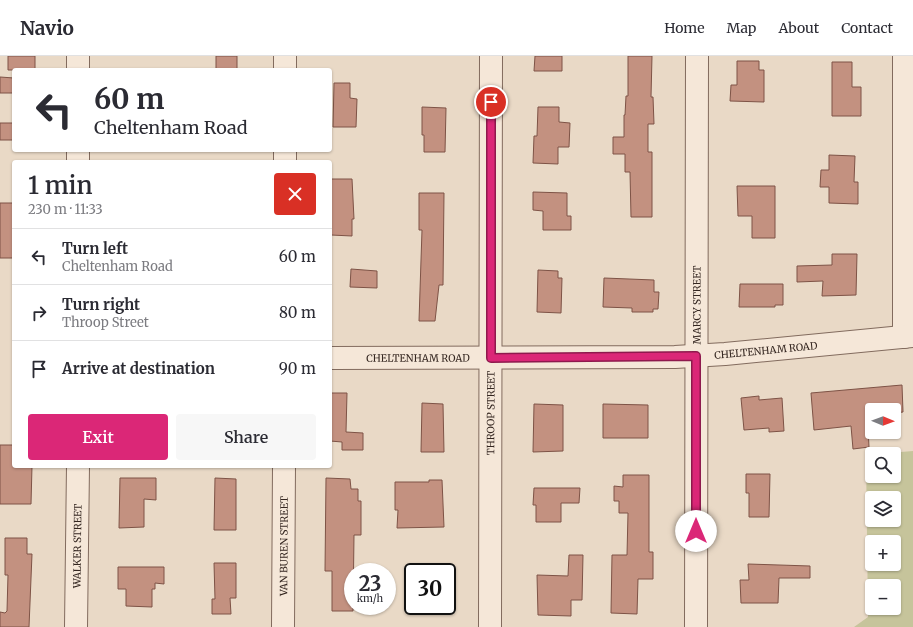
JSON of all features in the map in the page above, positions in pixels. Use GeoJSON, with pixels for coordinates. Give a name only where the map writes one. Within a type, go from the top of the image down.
{"type":"FeatureCollection","features":[{"type":"Feature","properties":{"kind":"street"},"geometry":{"type":"LineString","coordinates":[[78,56],[78,68]]}},
{"type":"Feature","properties":{"kind":"street"},"geometry":{"type":"LineString","coordinates":[[285,56],[285,68]]}},
{"type":"Feature","properties":{"kind":"street","name":"THROOP STREET"},"geometry":{"type":"LineString","coordinates":[[490,627],[491,56]]}},
{"type":"Feature","properties":{"kind":"street","name":"MARCY STREET"},"geometry":{"type":"LineString","coordinates":[[696,627],[697,56]]}},
{"type":"Feature","properties":{"kind":"street"},"geometry":{"type":"LineString","coordinates":[[904,56],[908,336]]}},
{"type":"Feature","properties":{"kind":"street","name":"CHELTENHAM ROAD"},"geometry":{"type":"LineString","coordinates":[[332,358],[696,356],[908,336]]}},
{"type":"Feature","properties":{"kind":"street","name":"WALKER STREET"},"geometry":{"type":"LineString","coordinates":[[76,627],[78,468]]}},
{"type":"Feature","properties":{"kind":"street","name":"VAN BUREN STREET"},"geometry":{"type":"LineString","coordinates":[[283,627],[284,468]]}},
{"type":"Feature","properties":{"kind":"shaded area"},"geometry":{"type":"Polygon","coordinates":[[[913,451],[913,627],[854,627],[868,617],[868,615],[901,615],[901,579],[868,579],[867,571],[901,571],[901,535],[867,535],[867,527],[901,527],[901,491],[866,491],[866,483],[901,483],[901,452],[913,451]]]}},
{"type":"Feature","properties":{"kind":"building"},"geometry":{"type":"Polygon","coordinates":[[[8,56],[35,56],[35,68],[12,68],[12,70],[8,70],[8,56]]]}},
{"type":"Feature","properties":{"kind":"building"},"geometry":{"type":"Polygon","coordinates":[[[216,56],[237,56],[237,68],[216,68],[216,56]]]}},
{"type":"Feature","properties":{"kind":"building"},"geometry":{"type":"Polygon","coordinates":[[[535,56],[562,56],[562,71],[534,71],[535,56]]]}},
{"type":"Feature","properties":{"kind":"building"},"geometry":{"type":"Polygon","coordinates":[[[628,56],[652,56],[651,97],[653,97],[654,124],[648,124],[648,152],[652,152],[652,217],[631,217],[630,172],[625,172],[625,154],[613,154],[613,137],[624,137],[624,115],[626,96],[628,96],[628,56]]]}},
{"type":"Feature","properties":{"kind":"building"},"geometry":{"type":"Polygon","coordinates":[[[737,61],[759,61],[759,70],[764,70],[764,102],[730,101],[731,85],[737,85],[737,61]]]}},
{"type":"Feature","properties":{"kind":"building"},"geometry":{"type":"Polygon","coordinates":[[[832,62],[852,62],[852,87],[861,87],[861,116],[832,116],[832,62]]]}},
{"type":"Feature","properties":{"kind":"building"},"geometry":{"type":"Polygon","coordinates":[[[0,77],[12,78],[12,93],[0,93],[0,77]]]}},
{"type":"Feature","properties":{"kind":"building"},"geometry":{"type":"Polygon","coordinates":[[[334,83],[350,83],[350,98],[357,99],[356,127],[333,127],[334,83]]]}},
{"type":"Feature","properties":{"kind":"building"},"geometry":{"type":"Polygon","coordinates":[[[422,107],[446,108],[445,152],[424,152],[424,135],[422,135],[422,107]]]}},
{"type":"Feature","properties":{"kind":"building"},"geometry":{"type":"Polygon","coordinates":[[[538,107],[559,107],[559,122],[570,123],[569,147],[558,147],[558,164],[533,163],[534,136],[537,136],[538,107]]]}},
{"type":"Feature","properties":{"kind":"building"},"geometry":{"type":"Polygon","coordinates":[[[0,123],[12,123],[12,140],[0,140],[0,123]]]}},
{"type":"Feature","properties":{"kind":"building"},"geometry":{"type":"Polygon","coordinates":[[[829,155],[855,156],[854,182],[858,182],[858,204],[829,203],[829,187],[820,187],[821,170],[829,170],[829,155]]]}},
{"type":"Feature","properties":{"kind":"building"},"geometry":{"type":"Polygon","coordinates":[[[332,179],[352,179],[354,219],[352,219],[352,236],[332,235],[332,179]]]}},
{"type":"Feature","properties":{"kind":"building"},"geometry":{"type":"Polygon","coordinates":[[[737,186],[775,186],[775,238],[752,238],[752,216],[738,216],[737,186]]]}},
{"type":"Feature","properties":{"kind":"building"},"geometry":{"type":"Polygon","coordinates":[[[533,192],[567,193],[567,216],[571,216],[571,230],[543,230],[543,211],[533,210],[533,192]]]}},
{"type":"Feature","properties":{"kind":"building"},"geometry":{"type":"Polygon","coordinates":[[[419,193],[444,193],[443,285],[439,285],[435,321],[419,321],[422,230],[419,230],[419,193]]]}},
{"type":"Feature","properties":{"kind":"building"},"geometry":{"type":"Polygon","coordinates":[[[0,203],[12,203],[12,258],[0,258],[0,203]]]}},
{"type":"Feature","properties":{"kind":"building"},"geometry":{"type":"Polygon","coordinates":[[[832,254],[857,254],[856,295],[822,296],[823,281],[797,282],[797,266],[832,265],[832,254]]]}},
{"type":"Feature","properties":{"kind":"building"},"geometry":{"type":"Polygon","coordinates":[[[351,269],[377,271],[377,288],[350,287],[351,269]]]}},
{"type":"Feature","properties":{"kind":"building"},"geometry":{"type":"Polygon","coordinates":[[[538,270],[558,271],[558,278],[562,278],[561,313],[537,312],[538,270]]]}},
{"type":"Feature","properties":{"kind":"building"},"geometry":{"type":"Polygon","coordinates":[[[604,278],[654,280],[654,292],[659,292],[658,309],[653,309],[653,312],[632,312],[632,308],[603,307],[604,278]]]}},
{"type":"Feature","properties":{"kind":"building"},"geometry":{"type":"Polygon","coordinates":[[[740,284],[783,284],[783,305],[775,305],[775,307],[739,307],[740,284]]]}},
{"type":"Feature","properties":{"kind":"building"},"geometry":{"type":"Polygon","coordinates":[[[902,385],[903,412],[901,412],[901,403],[865,403],[865,439],[869,439],[869,447],[853,449],[851,426],[814,430],[811,393],[902,385]]]}},
{"type":"Feature","properties":{"kind":"building"},"geometry":{"type":"Polygon","coordinates":[[[332,393],[347,393],[346,432],[363,433],[363,450],[342,450],[342,442],[332,441],[332,393]]]}},
{"type":"Feature","properties":{"kind":"building"},"geometry":{"type":"Polygon","coordinates":[[[759,396],[759,400],[782,398],[784,431],[769,432],[769,428],[744,430],[741,398],[759,396]]]}},
{"type":"Feature","properties":{"kind":"building"},"geometry":{"type":"Polygon","coordinates":[[[422,403],[443,404],[444,452],[421,452],[422,403]]]}},
{"type":"Feature","properties":{"kind":"building"},"geometry":{"type":"Polygon","coordinates":[[[534,404],[563,405],[563,451],[533,452],[534,404]]]}},
{"type":"Feature","properties":{"kind":"building"},"geometry":{"type":"Polygon","coordinates":[[[603,404],[648,405],[648,438],[603,438],[603,404]]]}},
{"type":"Feature","properties":{"kind":"building"},"geometry":{"type":"Polygon","coordinates":[[[0,445],[12,445],[12,468],[32,468],[31,504],[0,504],[0,445]]]}},
{"type":"Feature","properties":{"kind":"building"},"geometry":{"type":"Polygon","coordinates":[[[746,474],[770,474],[769,517],[749,517],[749,493],[746,493],[746,474]]]}},
{"type":"Feature","properties":{"kind":"building"},"geometry":{"type":"Polygon","coordinates":[[[623,475],[649,475],[649,552],[653,552],[653,579],[638,579],[637,614],[611,613],[612,555],[627,555],[628,513],[619,513],[619,501],[614,501],[614,486],[623,487],[623,475]]]}},
{"type":"Feature","properties":{"kind":"building"},"geometry":{"type":"Polygon","coordinates":[[[120,478],[156,478],[156,500],[144,499],[144,527],[119,528],[120,478]]]}},
{"type":"Feature","properties":{"kind":"building"},"geometry":{"type":"Polygon","coordinates":[[[215,478],[236,479],[236,530],[214,530],[215,478]]]}},
{"type":"Feature","properties":{"kind":"building"},"geometry":{"type":"Polygon","coordinates":[[[326,478],[350,479],[351,489],[358,489],[358,501],[361,501],[361,535],[354,535],[354,563],[344,563],[344,611],[332,611],[332,571],[325,571],[326,478]]]}},
{"type":"Feature","properties":{"kind":"building"},"geometry":{"type":"Polygon","coordinates":[[[429,480],[442,480],[444,527],[397,528],[398,510],[395,510],[395,482],[429,482],[429,480]]]}},
{"type":"Feature","properties":{"kind":"building"},"geometry":{"type":"Polygon","coordinates":[[[534,488],[580,488],[579,503],[561,503],[561,522],[536,522],[536,505],[533,505],[534,488]]]}},
{"type":"Feature","properties":{"kind":"building"},"geometry":{"type":"Polygon","coordinates":[[[5,538],[27,538],[27,554],[32,554],[29,627],[0,627],[0,612],[5,613],[7,611],[8,575],[5,575],[5,538]]]}},
{"type":"Feature","properties":{"kind":"building"},"geometry":{"type":"Polygon","coordinates":[[[569,555],[583,555],[582,600],[571,600],[571,616],[538,615],[537,575],[568,576],[569,555]]]}},
{"type":"Feature","properties":{"kind":"building"},"geometry":{"type":"Polygon","coordinates":[[[214,563],[236,563],[236,598],[230,598],[231,614],[212,614],[212,599],[215,599],[214,563]]]}},
{"type":"Feature","properties":{"kind":"building"},"geometry":{"type":"Polygon","coordinates":[[[748,564],[810,566],[810,578],[779,578],[778,603],[741,603],[740,580],[749,580],[748,564]]]}},
{"type":"Feature","properties":{"kind":"building"},"geometry":{"type":"Polygon","coordinates":[[[118,567],[164,567],[164,584],[155,583],[155,589],[152,589],[152,607],[126,606],[126,589],[118,589],[118,567]]]}},
{"type":"Feature","properties":{"kind":"route"},"geometry":{"type":"LineString","coordinates":[[491,102],[491,358],[696,356],[696,531]]}}]}
